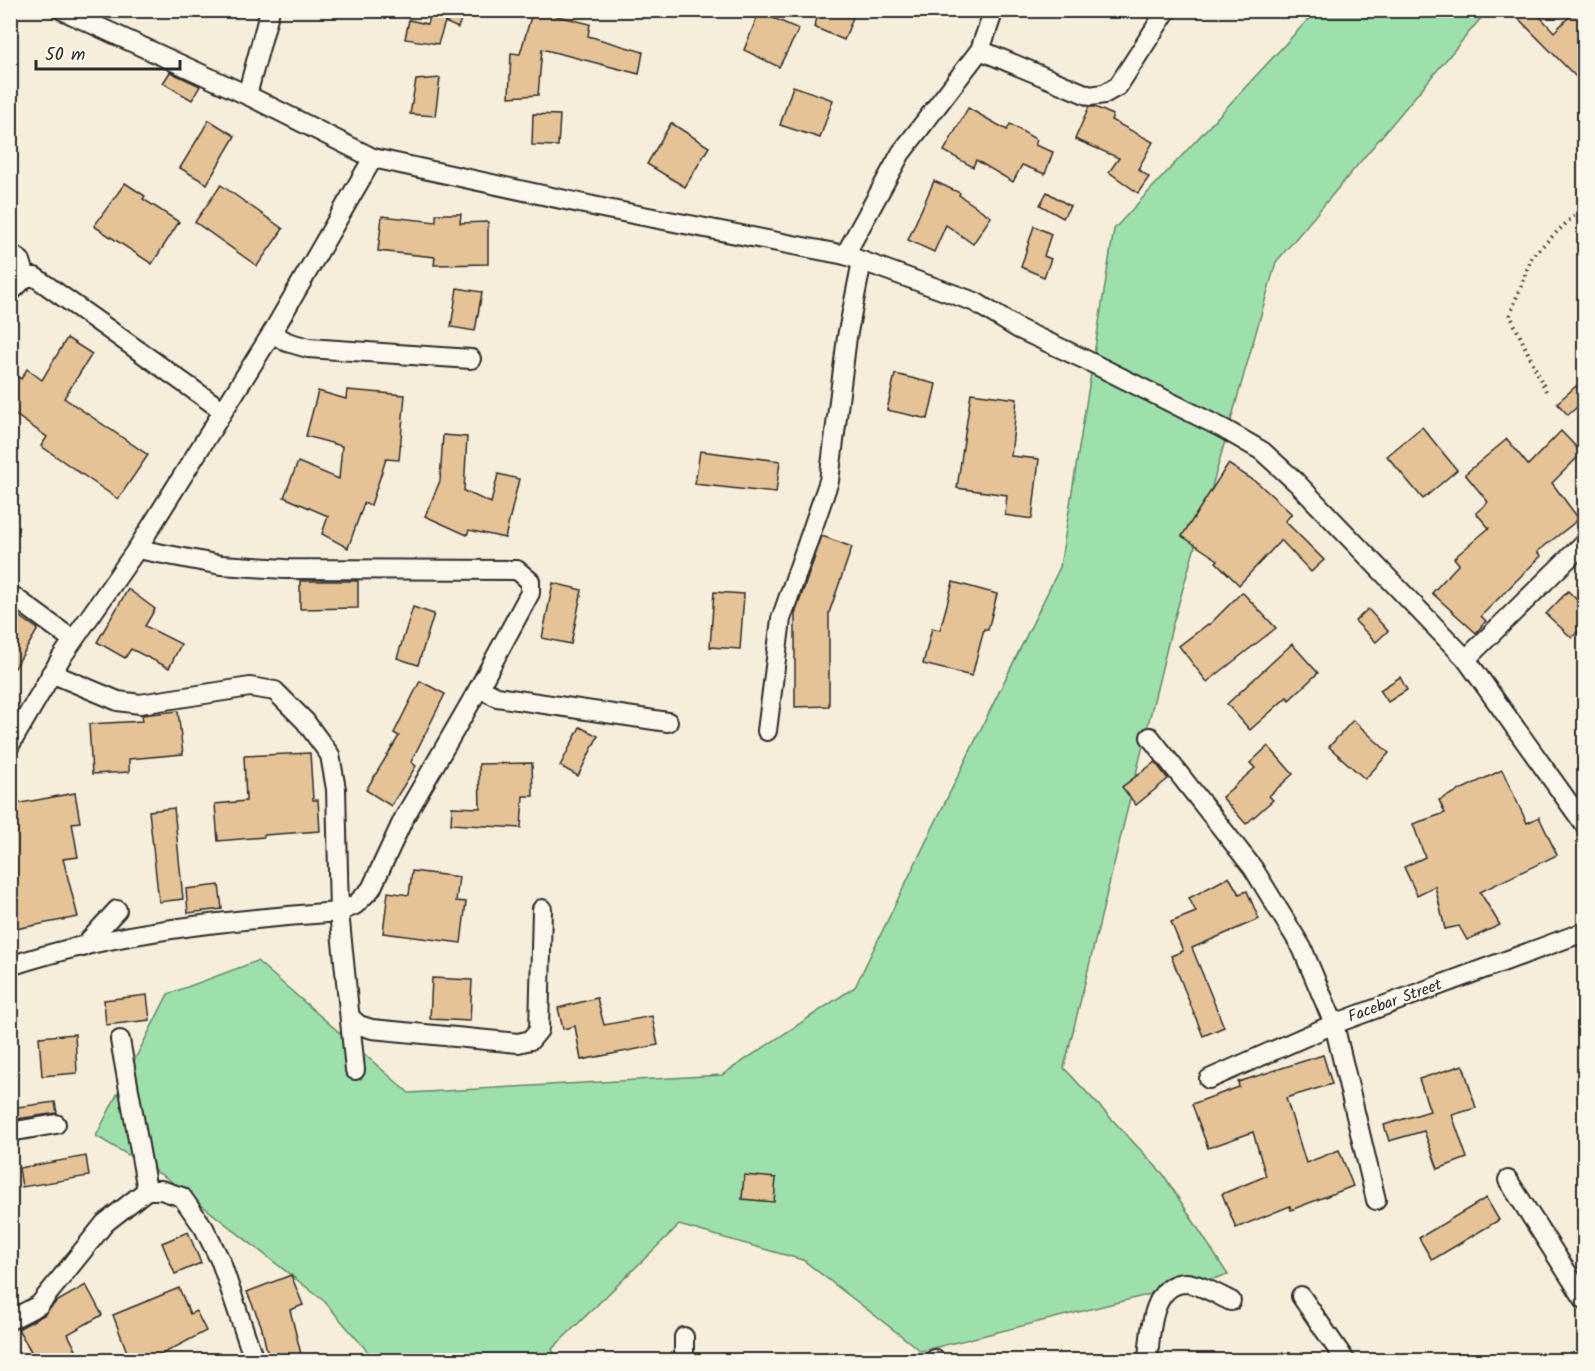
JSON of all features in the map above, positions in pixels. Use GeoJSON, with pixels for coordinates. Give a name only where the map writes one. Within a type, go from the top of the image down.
{"type":"FeatureCollection","features":[{"type":"Feature","properties":{"kind":"street"},"geometry":{"type":"LineString","coordinates":[[62,10],[247,95],[373,158],[607,209],[844,255],[862,261],[975,302],[1019,329],[1224,429],[1262,451],[1296,482],[1466,659],[1584,824]]}},
{"type":"Feature","properties":{"kind":"street"},"geometry":{"type":"LineString","coordinates":[[247,95],[270,10]]}},
{"type":"Feature","properties":{"kind":"street"},"geometry":{"type":"LineString","coordinates":[[844,255],[901,153],[980,50],[994,10]]}},
{"type":"Feature","properties":{"kind":"street"},"geometry":{"type":"LineString","coordinates":[[980,50],[1090,96],[1104,94],[1118,86],[1167,10]]}},
{"type":"Feature","properties":{"kind":"street"},"geometry":{"type":"LineString","coordinates":[[10,745],[51,674],[137,549],[272,333],[373,158]]}},
{"type":"Feature","properties":{"kind":"street"},"geometry":{"type":"LineString","coordinates":[[10,253],[21,261],[26,277]]}},
{"type":"Feature","properties":{"kind":"street"},"geometry":{"type":"LineString","coordinates":[[767,730],[781,619],[829,481],[847,337],[862,261]]}},
{"type":"Feature","properties":{"kind":"street"},"geometry":{"type":"LineString","coordinates":[[10,293],[26,277],[35,277],[222,410]]}},
{"type":"Feature","properties":{"kind":"street"},"geometry":{"type":"LineString","coordinates":[[272,333],[287,342],[320,349],[471,359]]}},
{"type":"Feature","properties":{"kind":"street"},"geometry":{"type":"LineString","coordinates":[[1466,659],[1584,543]]}},
{"type":"Feature","properties":{"kind":"street"},"geometry":{"type":"LineString","coordinates":[[10,966],[83,947],[216,922],[339,912],[355,905],[371,889],[404,818],[479,688],[530,593],[530,581],[517,570],[285,569],[220,565],[137,549]]}},
{"type":"Feature","properties":{"kind":"street"},"geometry":{"type":"LineString","coordinates":[[10,594],[74,640]]}},
{"type":"Feature","properties":{"kind":"street"},"geometry":{"type":"LineString","coordinates":[[51,674],[118,701],[140,704],[250,687],[275,691],[305,721],[330,755],[336,789],[339,912],[355,1070]]}},
{"type":"Feature","properties":{"kind":"street"},"geometry":{"type":"LineString","coordinates":[[479,688],[497,697],[668,722]]}},
{"type":"Feature","properties":{"kind":"street"},"geometry":{"type":"LineString","coordinates":[[1150,736],[1253,868],[1302,948],[1334,1024],[1376,1200]]}},
{"type":"Feature","properties":{"kind":"street"},"geometry":{"type":"LineString","coordinates":[[351,1018],[359,1025],[372,1029],[518,1043],[531,1040],[539,1030],[542,909]]}},
{"type":"Feature","properties":{"kind":"street"},"geometry":{"type":"LineString","coordinates":[[83,947],[117,910]]}},
{"type":"Feature","properties":{"kind":"street","name":"Facebar Street"},"geometry":{"type":"LineString","coordinates":[[1209,1079],[1334,1024],[1584,932]]}},
{"type":"Feature","properties":{"kind":"street"},"geometry":{"type":"LineString","coordinates":[[120,1040],[147,1190]]}},
{"type":"Feature","properties":{"kind":"street"},"geometry":{"type":"LineString","coordinates":[[10,1132],[56,1124]]}},
{"type":"Feature","properties":{"kind":"street"},"geometry":{"type":"LineString","coordinates":[[1508,1180],[1584,1299]]}},
{"type":"Feature","properties":{"kind":"street"},"geometry":{"type":"LineString","coordinates":[[10,1320],[39,1305],[105,1223],[147,1190],[161,1190],[182,1197],[204,1228],[221,1262],[254,1360]]}},
{"type":"Feature","properties":{"kind":"street"},"geometry":{"type":"LineString","coordinates":[[1148,1360],[1151,1324],[1162,1296],[1172,1285],[1189,1283],[1231,1300]]}},
{"type":"Feature","properties":{"kind":"street"},"geometry":{"type":"LineString","coordinates":[[1301,1296],[1345,1360]]}},
{"type":"Feature","properties":{"kind":"street"},"geometry":{"type":"LineString","coordinates":[[684,1337],[684,1360]]}},
{"type":"Feature","properties":{"kind":"path"},"geometry":{"type":"LineString","coordinates":[[1546,391],[1510,315],[1532,256],[1584,206]]}},
{"type":"Feature","properties":{"kind":"green space"},"geometry":{"type":"Polygon","coordinates":[[[1316,11],[1487,11],[1276,262],[1172,627],[1064,1068],[1163,1174],[1228,1275],[921,1351],[803,1260],[679,1225],[552,1349],[558,1360],[375,1360],[324,1301],[167,1178],[96,1136],[168,994],[257,961],[409,1093],[722,1075],[855,987],[1060,567],[1114,229],[1316,11]]]}},
{"type":"Feature","properties":{"kind":"building"},"geometry":{"type":"Polygon","coordinates":[[[421,10],[464,10],[458,28],[445,22],[438,44],[405,39],[409,20],[427,24],[430,15],[421,10]]]}},
{"type":"Feature","properties":{"kind":"building"},"geometry":{"type":"Polygon","coordinates":[[[533,10],[590,24],[588,36],[643,52],[639,74],[542,49],[538,95],[509,97],[511,53],[520,54],[533,10]]]}},
{"type":"Feature","properties":{"kind":"building"},"geometry":{"type":"Polygon","coordinates":[[[820,10],[856,10],[844,40],[814,27],[820,10]]]}},
{"type":"Feature","properties":{"kind":"building"},"geometry":{"type":"Polygon","coordinates":[[[1510,10],[1534,10],[1554,32],[1576,10],[1584,10],[1584,85],[1510,10]]]}},
{"type":"Feature","properties":{"kind":"building"},"geometry":{"type":"Polygon","coordinates":[[[759,12],[799,29],[779,67],[744,50],[759,12]]]}},
{"type":"Feature","properties":{"kind":"building"},"geometry":{"type":"Polygon","coordinates":[[[170,72],[200,86],[192,100],[163,83],[170,72]]]}},
{"type":"Feature","properties":{"kind":"building"},"geometry":{"type":"Polygon","coordinates":[[[440,78],[435,116],[410,114],[416,80],[440,78]]]}},
{"type":"Feature","properties":{"kind":"building"},"geometry":{"type":"Polygon","coordinates":[[[793,86],[833,100],[820,138],[780,125],[793,86]]]}},
{"type":"Feature","properties":{"kind":"building"},"geometry":{"type":"Polygon","coordinates":[[[1089,107],[1095,107],[1113,115],[1111,120],[1153,142],[1138,169],[1149,177],[1138,193],[1109,172],[1119,158],[1075,139],[1089,107]]]}},
{"type":"Feature","properties":{"kind":"building"},"geometry":{"type":"Polygon","coordinates":[[[968,108],[1007,130],[1010,124],[1037,140],[1035,145],[1053,152],[1045,174],[1022,165],[1013,182],[976,160],[973,167],[944,151],[968,108]]]}},
{"type":"Feature","properties":{"kind":"building"},"geometry":{"type":"Polygon","coordinates":[[[533,114],[560,115],[558,146],[532,145],[533,114]]]}},
{"type":"Feature","properties":{"kind":"building"},"geometry":{"type":"Polygon","coordinates":[[[209,120],[235,136],[207,184],[180,168],[209,120]]]}},
{"type":"Feature","properties":{"kind":"building"},"geometry":{"type":"Polygon","coordinates":[[[671,123],[709,147],[685,187],[647,164],[671,123]]]}},
{"type":"Feature","properties":{"kind":"building"},"geometry":{"type":"Polygon","coordinates":[[[934,181],[960,193],[959,195],[991,217],[973,244],[946,225],[934,252],[908,240],[934,181]]]}},
{"type":"Feature","properties":{"kind":"building"},"geometry":{"type":"Polygon","coordinates":[[[125,183],[145,196],[143,199],[179,222],[152,264],[94,226],[125,183]]]}},
{"type":"Feature","properties":{"kind":"building"},"geometry":{"type":"Polygon","coordinates":[[[221,185],[283,229],[257,266],[195,222],[221,185]]]}},
{"type":"Feature","properties":{"kind":"building"},"geometry":{"type":"Polygon","coordinates":[[[1047,192],[1070,206],[1063,218],[1040,205],[1047,192]]]}},
{"type":"Feature","properties":{"kind":"building"},"geometry":{"type":"Polygon","coordinates":[[[436,214],[461,214],[460,223],[488,222],[488,264],[434,265],[435,257],[378,251],[382,216],[436,222],[436,214]]]}},
{"type":"Feature","properties":{"kind":"building"},"geometry":{"type":"Polygon","coordinates":[[[1034,226],[1051,234],[1044,256],[1051,259],[1044,277],[1021,267],[1034,226]]]}},
{"type":"Feature","properties":{"kind":"building"},"geometry":{"type":"Polygon","coordinates":[[[457,288],[482,292],[475,331],[451,327],[457,288]]]}},
{"type":"Feature","properties":{"kind":"building"},"geometry":{"type":"Polygon","coordinates":[[[67,338],[92,354],[64,398],[148,455],[118,499],[41,446],[47,437],[10,411],[10,372],[21,379],[27,369],[42,380],[67,338]]]}},
{"type":"Feature","properties":{"kind":"building"},"geometry":{"type":"Polygon","coordinates":[[[895,374],[936,384],[928,419],[887,410],[895,374]]]}},
{"type":"Feature","properties":{"kind":"building"},"geometry":{"type":"Polygon","coordinates":[[[1576,386],[1584,396],[1584,401],[1568,415],[1557,403],[1576,386]]]}},
{"type":"Feature","properties":{"kind":"building"},"geometry":{"type":"Polygon","coordinates":[[[347,390],[405,395],[399,460],[386,459],[371,505],[364,503],[348,548],[322,534],[328,516],[284,497],[298,462],[339,479],[342,446],[306,436],[318,391],[346,399],[347,390]]]}},
{"type":"Feature","properties":{"kind":"building"},"geometry":{"type":"Polygon","coordinates":[[[971,393],[1017,399],[1011,456],[1039,459],[1032,519],[1005,515],[1007,495],[957,488],[971,393]]]}},
{"type":"Feature","properties":{"kind":"building"},"geometry":{"type":"Polygon","coordinates":[[[1422,427],[1457,470],[1423,499],[1387,456],[1422,427]]]}},
{"type":"Feature","properties":{"kind":"building"},"geometry":{"type":"Polygon","coordinates":[[[1561,431],[1582,453],[1552,483],[1579,519],[1537,552],[1541,556],[1481,616],[1486,621],[1476,633],[1432,593],[1459,564],[1454,558],[1489,528],[1476,513],[1488,502],[1465,474],[1507,439],[1528,465],[1561,431]]]}},
{"type":"Feature","properties":{"kind":"building"},"geometry":{"type":"Polygon","coordinates":[[[443,435],[467,437],[464,491],[491,503],[498,474],[519,479],[505,538],[469,530],[467,535],[425,516],[440,481],[443,435]]]}},
{"type":"Feature","properties":{"kind":"building"},"geometry":{"type":"Polygon","coordinates":[[[700,451],[780,461],[776,493],[695,484],[700,451]]]}},
{"type":"Feature","properties":{"kind":"building"},"geometry":{"type":"Polygon","coordinates":[[[1228,464],[1258,483],[1292,514],[1285,521],[1324,560],[1311,572],[1281,540],[1239,585],[1216,562],[1218,560],[1182,536],[1228,464]]]}},
{"type":"Feature","properties":{"kind":"building"},"geometry":{"type":"Polygon","coordinates":[[[822,536],[852,547],[829,613],[829,706],[795,707],[795,614],[822,536]]]}},
{"type":"Feature","properties":{"kind":"building"},"geometry":{"type":"Polygon","coordinates":[[[300,581],[358,581],[358,608],[300,609],[300,581]]]}},
{"type":"Feature","properties":{"kind":"building"},"geometry":{"type":"Polygon","coordinates":[[[953,582],[997,594],[988,630],[984,629],[972,676],[923,664],[932,628],[940,630],[953,582]]]}},
{"type":"Feature","properties":{"kind":"building"},"geometry":{"type":"Polygon","coordinates":[[[553,583],[582,590],[571,644],[542,638],[553,583]]]}},
{"type":"Feature","properties":{"kind":"building"},"geometry":{"type":"Polygon","coordinates":[[[128,589],[155,609],[145,626],[181,644],[169,668],[131,649],[125,658],[97,642],[128,589]]]}},
{"type":"Feature","properties":{"kind":"building"},"geometry":{"type":"Polygon","coordinates":[[[1568,591],[1584,607],[1584,624],[1572,638],[1546,614],[1568,591]]]}},
{"type":"Feature","properties":{"kind":"building"},"geometry":{"type":"Polygon","coordinates":[[[714,592],[744,594],[740,649],[710,647],[714,592]]]}},
{"type":"Feature","properties":{"kind":"building"},"geometry":{"type":"Polygon","coordinates":[[[1242,592],[1276,628],[1207,682],[1179,646],[1209,625],[1242,592]]]}},
{"type":"Feature","properties":{"kind":"building"},"geometry":{"type":"Polygon","coordinates":[[[413,607],[434,614],[418,665],[397,658],[413,607]]]}},
{"type":"Feature","properties":{"kind":"building"},"geometry":{"type":"Polygon","coordinates":[[[1368,609],[1388,631],[1376,642],[1355,621],[1368,609]]]}},
{"type":"Feature","properties":{"kind":"building"},"geometry":{"type":"Polygon","coordinates":[[[10,610],[38,629],[10,676],[10,610]]]}},
{"type":"Feature","properties":{"kind":"building"},"geometry":{"type":"Polygon","coordinates":[[[1292,644],[1318,673],[1289,700],[1287,697],[1250,730],[1227,704],[1292,644]]]}},
{"type":"Feature","properties":{"kind":"building"},"geometry":{"type":"Polygon","coordinates":[[[1400,677],[1407,690],[1388,702],[1380,690],[1400,677]]]}},
{"type":"Feature","properties":{"kind":"building"},"geometry":{"type":"Polygon","coordinates":[[[420,681],[445,694],[411,762],[416,766],[391,806],[366,790],[399,736],[394,733],[420,681]]]}},
{"type":"Feature","properties":{"kind":"building"},"geometry":{"type":"Polygon","coordinates":[[[178,711],[183,754],[129,759],[129,772],[92,774],[89,724],[143,721],[142,715],[178,711]]]}},
{"type":"Feature","properties":{"kind":"building"},"geometry":{"type":"Polygon","coordinates":[[[1353,720],[1389,753],[1365,779],[1329,747],[1353,720]]]}},
{"type":"Feature","properties":{"kind":"building"},"geometry":{"type":"Polygon","coordinates":[[[580,727],[598,736],[578,776],[560,766],[580,727]]]}},
{"type":"Feature","properties":{"kind":"building"},"geometry":{"type":"Polygon","coordinates":[[[1268,746],[1293,774],[1269,796],[1273,800],[1246,824],[1222,797],[1255,768],[1250,763],[1268,746]]]}},
{"type":"Feature","properties":{"kind":"building"},"geometry":{"type":"Polygon","coordinates":[[[310,753],[313,800],[318,800],[320,831],[218,841],[215,804],[246,801],[244,756],[310,753]]]}},
{"type":"Feature","properties":{"kind":"building"},"geometry":{"type":"Polygon","coordinates":[[[1155,762],[1168,779],[1136,805],[1122,787],[1155,762]]]}},
{"type":"Feature","properties":{"kind":"building"},"geometry":{"type":"Polygon","coordinates":[[[532,763],[533,796],[523,796],[521,828],[451,824],[452,807],[480,808],[479,764],[532,763]]]}},
{"type":"Feature","properties":{"kind":"building"},"geometry":{"type":"Polygon","coordinates":[[[1502,770],[1527,823],[1539,817],[1557,855],[1480,892],[1500,925],[1467,940],[1459,926],[1445,929],[1435,886],[1417,895],[1404,867],[1425,857],[1413,824],[1445,813],[1439,800],[1502,770]]]}},
{"type":"Feature","properties":{"kind":"building"},"geometry":{"type":"Polygon","coordinates":[[[75,793],[80,822],[72,823],[78,857],[63,859],[78,917],[10,930],[10,805],[75,793]]]}},
{"type":"Feature","properties":{"kind":"building"},"geometry":{"type":"Polygon","coordinates":[[[174,808],[183,899],[159,902],[149,811],[174,808]]]}},
{"type":"Feature","properties":{"kind":"building"},"geometry":{"type":"Polygon","coordinates":[[[412,871],[459,877],[456,901],[466,902],[461,943],[383,933],[388,892],[409,895],[412,871]]]}},
{"type":"Feature","properties":{"kind":"building"},"geometry":{"type":"Polygon","coordinates":[[[1229,877],[1239,894],[1247,891],[1259,919],[1192,948],[1224,1027],[1203,1036],[1171,956],[1183,951],[1171,922],[1196,912],[1189,898],[1229,877]]]}},
{"type":"Feature","properties":{"kind":"building"},"geometry":{"type":"Polygon","coordinates":[[[219,885],[222,909],[188,913],[186,889],[219,885]]]}},
{"type":"Feature","properties":{"kind":"building"},"geometry":{"type":"Polygon","coordinates":[[[432,978],[472,980],[470,1021],[430,1019],[432,978]]]}},
{"type":"Feature","properties":{"kind":"building"},"geometry":{"type":"Polygon","coordinates":[[[147,995],[150,1020],[106,1025],[104,1000],[147,995]]]}},
{"type":"Feature","properties":{"kind":"building"},"geometry":{"type":"Polygon","coordinates":[[[597,998],[604,1025],[652,1016],[658,1045],[581,1060],[575,1026],[563,1029],[558,1008],[597,998]]]}},
{"type":"Feature","properties":{"kind":"building"},"geometry":{"type":"Polygon","coordinates":[[[75,1034],[77,1073],[42,1076],[39,1037],[75,1034]]]}},
{"type":"Feature","properties":{"kind":"building"},"geometry":{"type":"Polygon","coordinates":[[[1323,1055],[1332,1084],[1286,1098],[1306,1163],[1339,1150],[1353,1186],[1291,1210],[1290,1206],[1236,1228],[1222,1194],[1266,1176],[1253,1132],[1208,1148],[1192,1104],[1239,1087],[1238,1082],[1323,1055]]]}},
{"type":"Feature","properties":{"kind":"building"},"geometry":{"type":"Polygon","coordinates":[[[1463,1065],[1476,1108],[1452,1115],[1467,1158],[1438,1169],[1424,1131],[1389,1141],[1384,1125],[1430,1111],[1419,1079],[1463,1065]]]}},
{"type":"Feature","properties":{"kind":"building"},"geometry":{"type":"Polygon","coordinates":[[[55,1102],[57,1113],[10,1120],[10,1108],[55,1102]]]}},
{"type":"Feature","properties":{"kind":"building"},"geometry":{"type":"Polygon","coordinates":[[[86,1156],[89,1176],[22,1187],[19,1168],[86,1156]]]}},
{"type":"Feature","properties":{"kind":"building"},"geometry":{"type":"Polygon","coordinates":[[[744,1175],[776,1178],[774,1202],[742,1199],[744,1175]]]}},
{"type":"Feature","properties":{"kind":"building"},"geometry":{"type":"Polygon","coordinates":[[[1486,1198],[1499,1220],[1432,1260],[1419,1238],[1486,1198]]]}},
{"type":"Feature","properties":{"kind":"building"},"geometry":{"type":"Polygon","coordinates":[[[188,1232],[201,1263],[175,1274],[162,1243],[188,1232]]]}},
{"type":"Feature","properties":{"kind":"building"},"geometry":{"type":"Polygon","coordinates":[[[291,1275],[303,1305],[290,1310],[301,1354],[269,1360],[261,1325],[247,1292],[291,1275]]]}},
{"type":"Feature","properties":{"kind":"building"},"geometry":{"type":"Polygon","coordinates":[[[86,1285],[102,1315],[68,1334],[81,1360],[36,1360],[18,1329],[44,1315],[56,1302],[86,1285]]]}},
{"type":"Feature","properties":{"kind":"building"},"geometry":{"type":"Polygon","coordinates":[[[179,1288],[190,1314],[196,1311],[206,1331],[151,1360],[130,1360],[113,1315],[179,1288]]]}}]}
